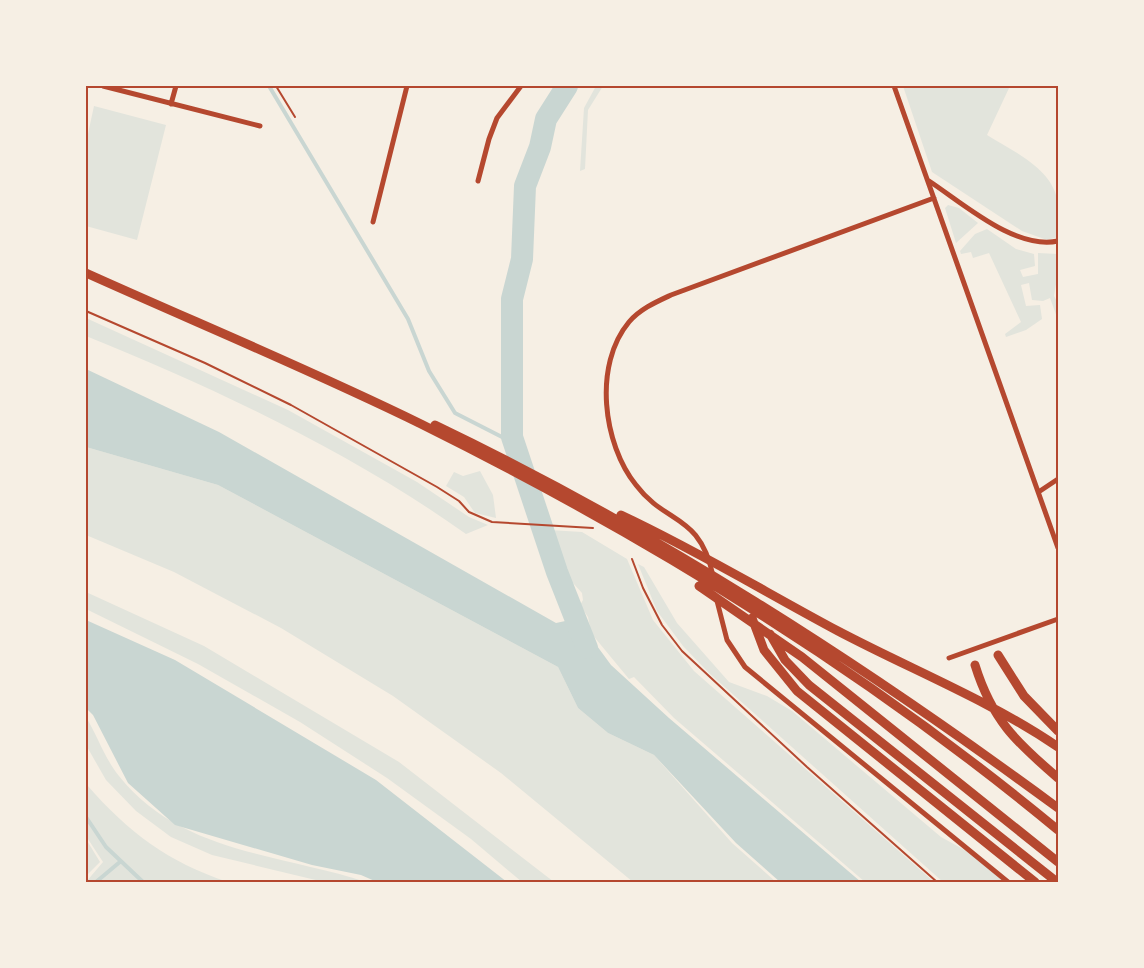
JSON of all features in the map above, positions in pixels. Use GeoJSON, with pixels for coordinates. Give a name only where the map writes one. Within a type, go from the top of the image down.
{"type":"FeatureCollection","features":[{"type":"Feature","properties":{"kind":"highway"},"geometry":{"type":"LineString","coordinates":[[86,268],[420,418],[667,548],[880,681],[1059,808]]}},
{"type":"Feature","properties":{"kind":"highway"},"geometry":{"type":"LineString","coordinates":[[86,273],[679,543],[836,630],[974,697],[1032,729],[1059,747]]}},
{"type":"Feature","properties":{"kind":"highway"},"geometry":{"type":"LineString","coordinates":[[544,483],[723,593],[850,675],[976,765],[1059,830]]}},
{"type":"Feature","properties":{"kind":"highway"},"geometry":{"type":"LineString","coordinates":[[544,483],[760,626],[842,687],[1059,862]]}},
{"type":"Feature","properties":{"kind":"highway"},"geometry":{"type":"LineString","coordinates":[[750,577],[749,598],[756,634],[764,651],[784,678],[820,711],[1035,882]]}},
{"type":"Feature","properties":{"kind":"highway"},"geometry":{"type":"LineString","coordinates":[[762,582],[764,614],[768,631],[776,646],[795,670],[828,701],[1057,882]]}},
{"type":"Feature","properties":{"kind":"highway"},"geometry":{"type":"LineString","coordinates":[[998,655],[1024,696],[1059,731]]}},
{"type":"Feature","properties":{"kind":"highway"},"geometry":{"type":"LineString","coordinates":[[975,665],[996,716],[1016,740],[1059,778]]}},
{"type":"Feature","properties":{"kind":"street"},"geometry":{"type":"LineString","coordinates":[[103,86],[260,126]]}},
{"type":"Feature","properties":{"kind":"street"},"geometry":{"type":"LineString","coordinates":[[171,104],[176,86]]}},
{"type":"Feature","properties":{"kind":"street"},"geometry":{"type":"LineString","coordinates":[[374,222],[407,86]]}},
{"type":"Feature","properties":{"kind":"street"},"geometry":{"type":"LineString","coordinates":[[478,181],[497,118],[520,86]]}},
{"type":"Feature","properties":{"kind":"street"},"geometry":{"type":"LineString","coordinates":[[894,86],[1059,548]]}},
{"type":"Feature","properties":{"kind":"street"},"geometry":{"type":"LineString","coordinates":[[928,181],[1010,234],[1046,244],[1059,242]]}},
{"type":"Feature","properties":{"kind":"street"},"geometry":{"type":"LineString","coordinates":[[934,198],[772,257],[649,306],[630,321],[617,343],[610,369],[609,428],[615,452],[629,476],[648,498],[690,527],[706,550],[714,580],[722,628],[731,648],[745,667],[1008,882]]}},
{"type":"Feature","properties":{"kind":"street"},"geometry":{"type":"LineString","coordinates":[[1040,491],[1059,479]]}},
{"type":"Feature","properties":{"kind":"street"},"geometry":{"type":"LineString","coordinates":[[950,658],[1059,619]]}},
{"type":"Feature","properties":{"kind":"path"},"geometry":{"type":"LineString","coordinates":[[276,86],[295,117]]}},
{"type":"Feature","properties":{"kind":"path"},"geometry":{"type":"LineString","coordinates":[[86,311],[196,359],[291,405],[437,487],[459,501],[469,512],[492,522],[599,529]]}},
{"type":"Feature","properties":{"kind":"path"},"geometry":{"type":"LineString","coordinates":[[632,559],[642,588],[662,625],[682,651],[807,767],[937,882]]}},
{"type":"Feature","properties":{"kind":"shaded area"},"geometry":{"type":"Polygon","coordinates":[[[596,86],[603,86],[588,110],[585,169],[580,171],[584,108],[596,86]]]}},
{"type":"Feature","properties":{"kind":"shaded area"},"geometry":{"type":"Polygon","coordinates":[[[903,86],[1010,86],[987,135],[1031,163],[1049,181],[1058,204],[1058,237],[1047,240],[1022,231],[932,172],[903,86]]]}},
{"type":"Feature","properties":{"kind":"shaded area"},"geometry":{"type":"Polygon","coordinates":[[[94,106],[166,125],[137,240],[86,226],[86,143],[94,106]]]}},
{"type":"Feature","properties":{"kind":"shaded area"},"geometry":{"type":"Polygon","coordinates":[[[948,205],[959,208],[978,223],[956,243],[945,208],[948,205]]]}},
{"type":"Feature","properties":{"kind":"shaded area"},"geometry":{"type":"Polygon","coordinates":[[[987,229],[1016,249],[1034,254],[1035,266],[1020,270],[1023,277],[1038,274],[1038,253],[1058,254],[1058,273],[1054,296],[1058,303],[1058,320],[1050,298],[1043,301],[1032,300],[1029,283],[1021,285],[1026,306],[1040,305],[1042,319],[1026,330],[1006,337],[1005,334],[1021,322],[989,253],[973,258],[971,252],[961,254],[960,251],[975,234],[987,229]]]}},
{"type":"Feature","properties":{"kind":"shaded area"},"geometry":{"type":"Polygon","coordinates":[[[86,318],[288,410],[417,482],[469,517],[488,525],[466,534],[377,476],[282,424],[183,377],[86,336],[86,318]]]}},
{"type":"Feature","properties":{"kind":"shaded area"},"geometry":{"type":"Polygon","coordinates":[[[86,369],[219,432],[556,623],[584,617],[589,635],[611,665],[669,718],[861,882],[780,882],[736,843],[654,755],[608,733],[578,708],[558,667],[218,485],[86,447],[86,369]]]}},
{"type":"Feature","properties":{"kind":"shaded area"},"geometry":{"type":"Polygon","coordinates":[[[86,447],[218,485],[558,667],[578,708],[608,733],[654,755],[732,843],[776,882],[633,882],[501,773],[393,696],[281,628],[174,572],[86,535],[86,447]]]}},
{"type":"Feature","properties":{"kind":"shaded area"},"geometry":{"type":"Polygon","coordinates":[[[480,471],[493,495],[496,518],[475,513],[464,497],[446,486],[454,472],[463,476],[480,471]]]}},
{"type":"Feature","properties":{"kind":"shaded area"},"geometry":{"type":"Polygon","coordinates":[[[549,530],[582,532],[627,559],[653,620],[694,671],[934,882],[865,882],[674,718],[634,677],[629,679],[591,633],[588,617],[580,605],[583,600],[582,593],[564,573],[560,553],[549,530]]]}},
{"type":"Feature","properties":{"kind":"shaded area"},"geometry":{"type":"Polygon","coordinates":[[[638,564],[644,567],[677,623],[729,682],[767,696],[792,711],[941,837],[970,853],[1005,882],[943,882],[709,673],[683,646],[657,611],[638,564]]]}},
{"type":"Feature","properties":{"kind":"shaded area"},"geometry":{"type":"Polygon","coordinates":[[[86,592],[204,646],[399,762],[554,882],[522,882],[471,839],[387,778],[300,722],[198,664],[86,609],[86,592]]]}},
{"type":"Feature","properties":{"kind":"shaded area"},"geometry":{"type":"Polygon","coordinates":[[[86,620],[175,660],[376,780],[507,882],[377,882],[361,875],[312,865],[175,825],[128,783],[93,715],[86,708],[86,620]]]}},
{"type":"Feature","properties":{"kind":"shaded area"},"geometry":{"type":"Polygon","coordinates":[[[86,717],[109,762],[119,776],[144,802],[171,821],[201,836],[233,847],[366,882],[324,882],[212,855],[171,837],[136,811],[106,780],[86,745],[86,717]]]}},
{"type":"Feature","properties":{"kind":"shaded area"},"geometry":{"type":"Polygon","coordinates":[[[87,785],[118,818],[151,844],[187,865],[228,882],[86,882],[103,862],[86,836],[87,785]]]}},
{"type":"Feature","properties":{"kind":"shaded area"},"geometry":{"type":"Polygon","coordinates":[[[86,839],[100,862],[86,876],[86,839]]]}},
{"type":"Feature","properties":{"kind":"waterway"},"geometry":{"type":"LineString","coordinates":[[269,86],[408,319],[429,371],[455,413],[502,437],[512,437]]}},
{"type":"Feature","properties":{"kind":"waterway"},"geometry":{"type":"LineString","coordinates":[[567,86],[546,119],[540,147],[525,186],[522,259],[512,299],[512,437],[557,572],[587,648]]}},
{"type":"Feature","properties":{"kind":"waterway"},"geometry":{"type":"LineString","coordinates":[[86,817],[106,847],[143,882]]}},
{"type":"Feature","properties":{"kind":"waterway"},"geometry":{"type":"LineString","coordinates":[[96,882],[121,861]]}}]}
